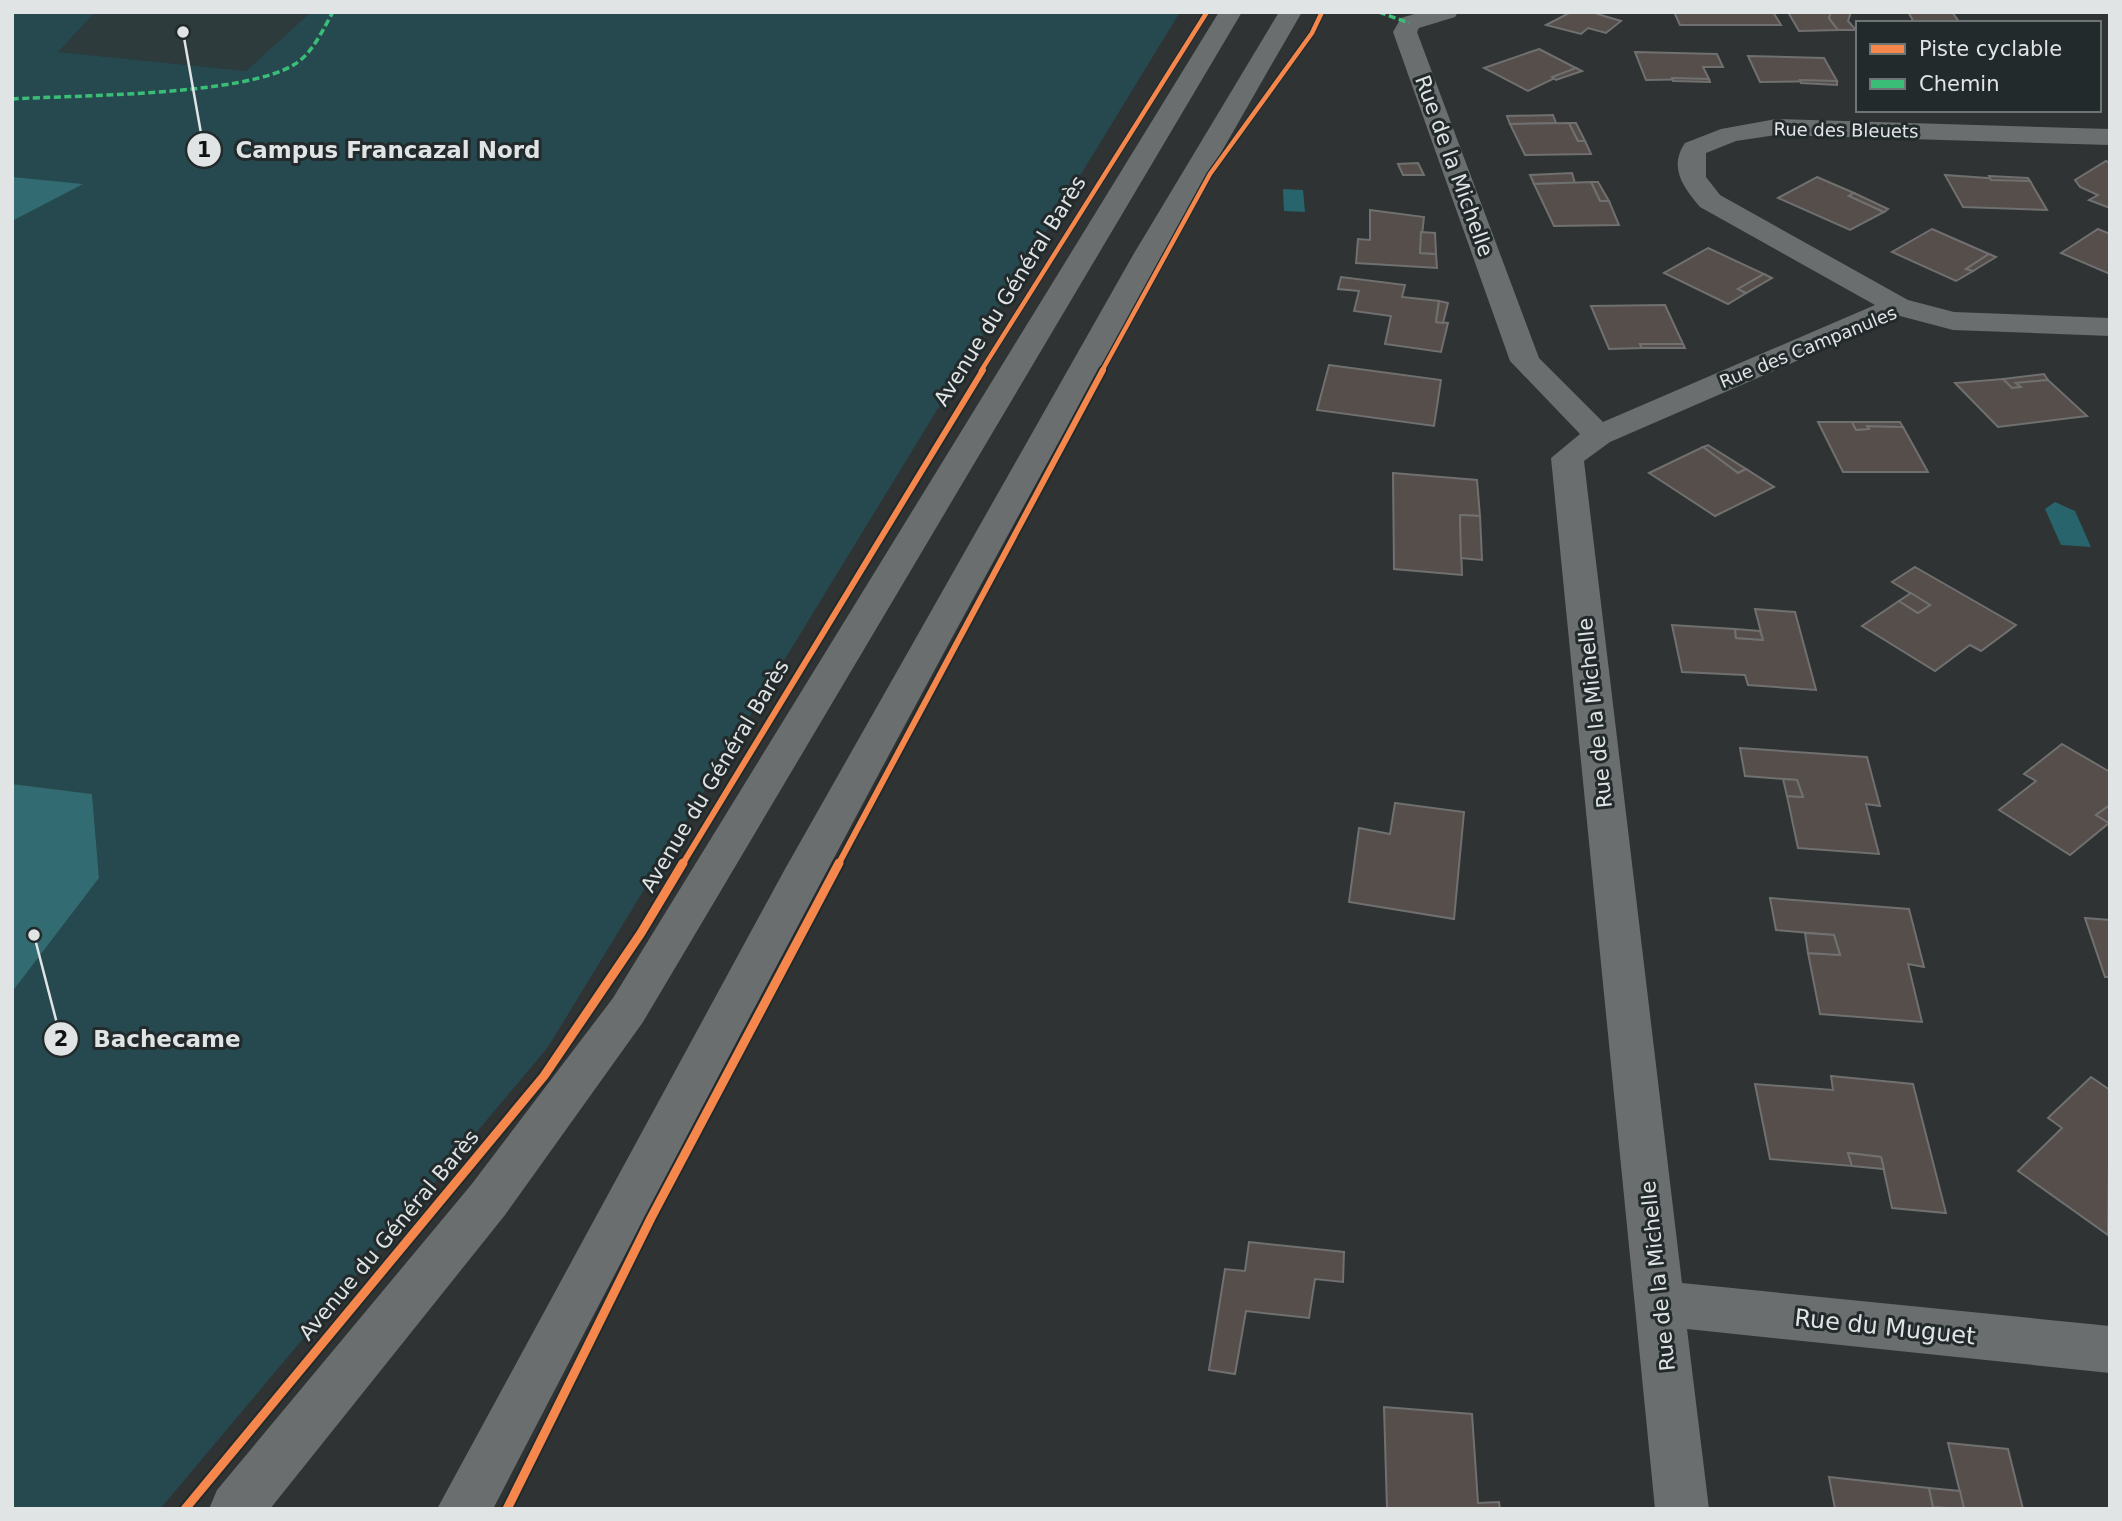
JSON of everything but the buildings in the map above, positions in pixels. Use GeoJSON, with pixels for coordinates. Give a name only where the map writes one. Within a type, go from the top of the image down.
{"type":"FeatureCollection","features":[{"type":"Feature","properties":{"kind":"main road","name":"Avenue du Général Barès"},"geometry":{"type":"LineString","coordinates":[[236,1509],[488,1200],[628,1010],[1231,12]]}},
{"type":"Feature","properties":{"kind":"main road"},"geometry":{"type":"LineString","coordinates":[[464,1509],[806,868],[1147,255],[1291,12]]}},
{"type":"Feature","properties":{"kind":"main road","name":"Rue de la Michelle"},"geometry":{"type":"LineString","coordinates":[[1447,12],[1409,23],[1405,32],[1525,361],[1600,435],[1567,457],[1682,1509]]}},
{"type":"Feature","properties":{"kind":"main road","name":"Rue des Bleuets"},"geometry":{"type":"LineString","coordinates":[[1898,306],[1710,201],[1692,182],[1688,165],[1694,149],[1730,134],[1776,127],[2110,138]]}},
{"type":"Feature","properties":{"kind":"main road","name":"Rue des Campanules"},"geometry":{"type":"LineString","coordinates":[[1600,435],[1898,306],[1953,321],[2110,327]]}},
{"type":"Feature","properties":{"kind":"main road","name":"Rue du Muguet"},"geometry":{"type":"LineString","coordinates":[[1661,1304],[2110,1350]]}},
{"type":"Feature","properties":{"kind":"shaded area"},"geometry":{"type":"Polygon","coordinates":[[[12,12],[95,12],[58,52],[246,71],[311,12],[1180,12],[548,1047],[160,1509],[12,1509],[12,992],[99,878],[92,794],[12,784],[12,12]]]}},
{"type":"Feature","properties":{"kind":"shaded area"},"geometry":{"type":"Polygon","coordinates":[[[95,12],[311,12],[246,71],[57,52],[95,12]]]}},
{"type":"Feature","properties":{"kind":"shaded area"},"geometry":{"type":"Polygon","coordinates":[[[12,177],[83,184],[12,221],[12,177]]]}},
{"type":"Feature","properties":{"kind":"shaded area"},"geometry":{"type":"Polygon","coordinates":[[[1283,189],[1303,190],[1305,212],[1284,211],[1283,189]]]}},
{"type":"Feature","properties":{"kind":"shaded area"},"geometry":{"type":"Polygon","coordinates":[[[2055,502],[2075,511],[2091,547],[2061,545],[2045,509],[2055,502]]]}},
{"type":"Feature","properties":{"kind":"shaded area"},"geometry":{"type":"Polygon","coordinates":[[[12,784],[92,794],[99,878],[12,992],[12,784]]]}},
{"type":"Feature","properties":{"kind":"marked path"},"geometry":{"type":"LineString","coordinates":[[12,99],[204,86],[274,73],[295,64],[307,53],[333,12]]}},
{"type":"Feature","properties":{"kind":"marked path"},"geometry":{"type":"LineString","coordinates":[[1379,12],[1409,23]]}},
{"type":"Feature","properties":{"kind":"cycle path"},"geometry":{"type":"LineString","coordinates":[[185,1509],[544,1076],[641,933],[924,463],[1207,12]]}},
{"type":"Feature","properties":{"kind":"cycle path"},"geometry":{"type":"LineString","coordinates":[[507,1509],[651,1218],[1007,545],[1210,174],[1312,33],[1322,12]]}},
{"type":"Feature","properties":{"kind":"place","name":"Campus Francazal Nord"},"geometry":{"type":"Point","coordinates":[183,32]}},
{"type":"Feature","properties":{"kind":"place","name":"Bachecame"},"geometry":{"type":"Point","coordinates":[34,935]}}]}
